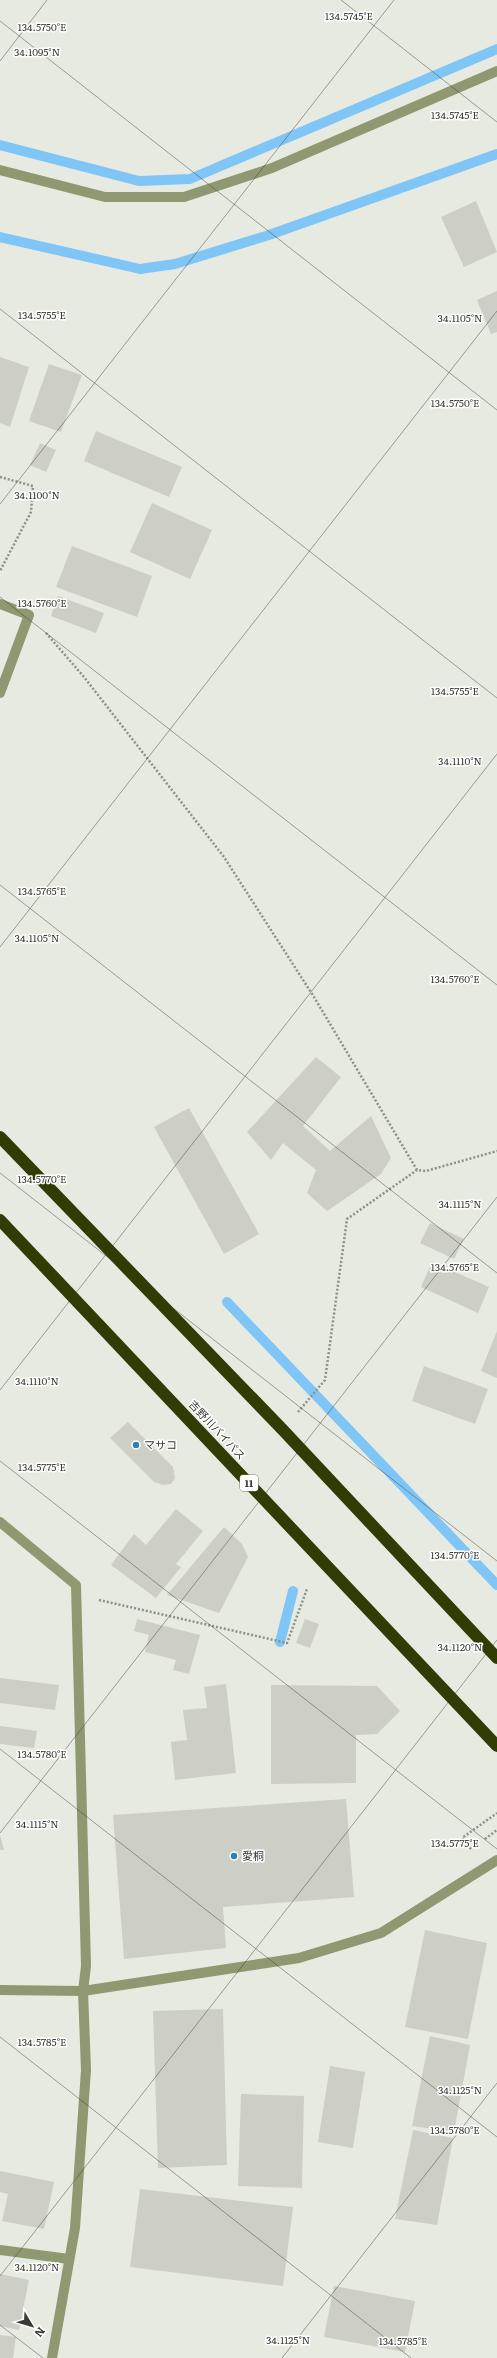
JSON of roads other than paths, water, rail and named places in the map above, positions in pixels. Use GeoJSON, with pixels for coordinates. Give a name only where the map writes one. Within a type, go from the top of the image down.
{"type":"FeatureCollection","features":[{"type":"Feature","properties":{"kind":"highway"},"geometry":{"type":"LineString","coordinates":[[0,1137],[282,1430],[497,1658]]}},
{"type":"Feature","properties":{"kind":"highway","name":"吉野川バイパス"},"geometry":{"type":"LineString","coordinates":[[0,1220],[497,1746]]}},
{"type":"Feature","properties":{"kind":"street"},"geometry":{"type":"LineString","coordinates":[[0,170],[105,197],[184,197],[272,168],[497,71]]}},
{"type":"Feature","properties":{"kind":"street"},"geometry":{"type":"LineString","coordinates":[[0,604],[29,615],[0,693]]}},
{"type":"Feature","properties":{"kind":"street"},"geometry":{"type":"LineString","coordinates":[[0,1522],[76,1585],[77,1595],[86,1958],[82,1991],[86,2070],[75,2228],[68,2259],[52,2358]]}},
{"type":"Feature","properties":{"kind":"street"},"geometry":{"type":"LineString","coordinates":[[0,1990],[82,1991],[299,1958],[381,1933],[497,1860]]}},
{"type":"Feature","properties":{"kind":"street"},"geometry":{"type":"LineString","coordinates":[[0,2250],[68,2259]]}},
{"type":"Feature","properties":{"kind":"waterway"},"geometry":{"type":"LineString","coordinates":[[0,145],[139,181],[190,179],[497,49]]}},
{"type":"Feature","properties":{"kind":"waterway"},"geometry":{"type":"LineString","coordinates":[[0,237],[140,269],[175,264],[269,235],[497,154]]}},
{"type":"Feature","properties":{"kind":"waterway"},"geometry":{"type":"LineString","coordinates":[[227,1302],[497,1585]]}},
{"type":"Feature","properties":{"kind":"waterway"},"geometry":{"type":"LineString","coordinates":[[280,1642],[293,1591]]}},
{"type":"Feature","properties":{"kind":"place","name":"マサコ"},"geometry":{"type":"Point","coordinates":[136,1445]}},
{"type":"Feature","properties":{"kind":"place","name":"愛桐"},"geometry":{"type":"Point","coordinates":[234,1856]}}]}
